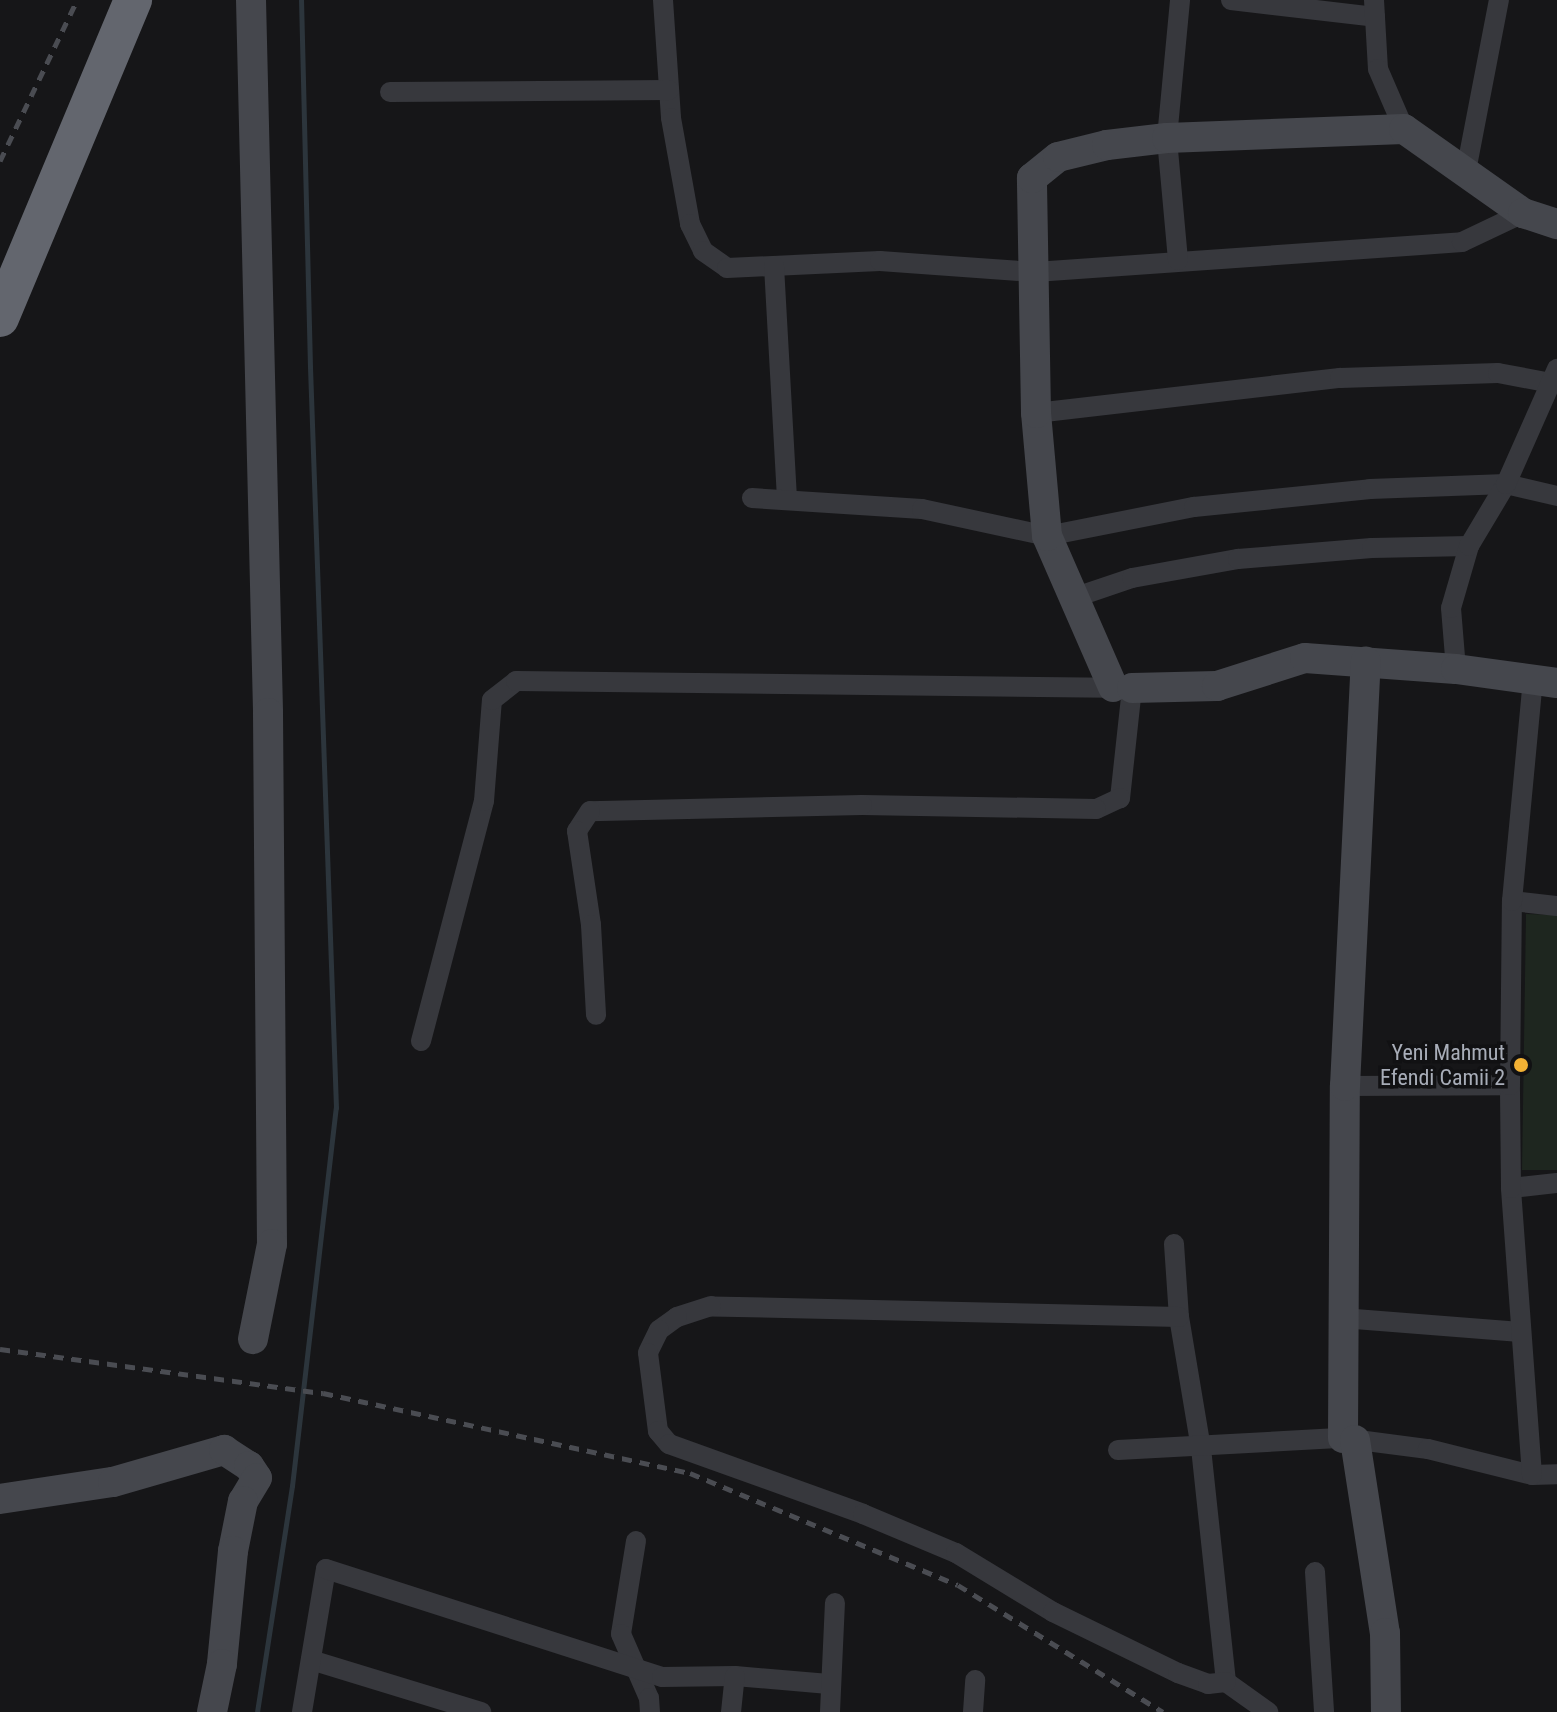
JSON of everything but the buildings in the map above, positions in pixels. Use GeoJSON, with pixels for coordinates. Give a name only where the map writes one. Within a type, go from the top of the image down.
{"type":"FeatureCollection","features":[{"type":"Feature","properties":{"kind":"highway"},"geometry":{"type":"LineString","coordinates":[[0,257],[110,0]]}},
{"type":"Feature","properties":{"kind":"highway"},"geometry":{"type":"LineString","coordinates":[[0,318],[133,0]]}},
{"type":"Feature","properties":{"kind":"street"},"geometry":{"type":"LineString","coordinates":[[251,0],[268,713],[272,1244],[253,1339]]}},
{"type":"Feature","properties":{"kind":"street"},"geometry":{"type":"LineString","coordinates":[[663,0],[669,90],[690,224],[703,251],[727,268],[880,261],[1035,272],[1462,242],[1523,213]]}},
{"type":"Feature","properties":{"kind":"street"},"geometry":{"type":"LineString","coordinates":[[1178,260],[1167,138],[1180,0]]}},
{"type":"Feature","properties":{"kind":"street"},"geometry":{"type":"LineString","coordinates":[[1231,0],[1375,8],[1378,69],[1404,129],[1523,213],[1557,224]]}},
{"type":"Feature","properties":{"kind":"street"},"geometry":{"type":"LineString","coordinates":[[1466,171],[1499,0]]}},
{"type":"Feature","properties":{"kind":"street"},"geometry":{"type":"LineString","coordinates":[[390,92],[669,90]]}},
{"type":"Feature","properties":{"kind":"street"},"geometry":{"type":"LineString","coordinates":[[596,1015],[591,925],[577,831],[590,811],[862,805],[1096,809],[1120,798],[1123,687],[1073,598],[1047,536],[1036,413],[1032,178],[1058,157],[1107,145],[1167,138],[1404,129]]}},
{"type":"Feature","properties":{"kind":"street"},"geometry":{"type":"LineString","coordinates":[[774,266],[787,500]]}},
{"type":"Feature","properties":{"kind":"street"},"geometry":{"type":"LineString","coordinates":[[1036,413],[1340,378],[1498,373],[1554,376],[1506,484],[1469,546],[1451,608],[1456,669]]}},
{"type":"Feature","properties":{"kind":"street"},"geometry":{"type":"LineString","coordinates":[[752,498],[922,509],[1047,536],[1194,507],[1370,489],[1506,484],[1557,496]]}},
{"type":"Feature","properties":{"kind":"street"},"geometry":{"type":"LineString","coordinates":[[1073,598],[1132,578],[1238,559],[1372,548],[1469,546]]}},
{"type":"Feature","properties":{"kind":"street"},"geometry":{"type":"LineString","coordinates":[[421,1041],[484,801],[492,700],[516,681],[1217,686],[1305,658],[1456,669],[1545,681],[1512,901],[1511,1188],[1532,1475]]}},
{"type":"Feature","properties":{"kind":"street"},"geometry":{"type":"LineString","coordinates":[[1366,662],[1345,1086],[1342,1318],[1349,1439],[1385,1633],[1386,1712]]}},
{"type":"Feature","properties":{"kind":"street"},"geometry":{"type":"LineString","coordinates":[[1512,901],[1557,906]]}},
{"type":"Feature","properties":{"kind":"street"},"geometry":{"type":"LineString","coordinates":[[1345,1086],[1510,1085]]}},
{"type":"Feature","properties":{"kind":"street"},"geometry":{"type":"LineString","coordinates":[[1511,1188],[1557,1183]]}},
{"type":"Feature","properties":{"kind":"street"},"geometry":{"type":"LineString","coordinates":[[1174,1244],[1179,1317],[1201,1448],[1226,1682]]}},
{"type":"Feature","properties":{"kind":"street"},"geometry":{"type":"LineString","coordinates":[[1179,1317],[711,1306],[677,1317],[659,1330],[648,1353],[658,1431],[669,1444],[956,1553],[1053,1612],[1178,1673],[1208,1684],[1226,1682],[1268,1712]]}},
{"type":"Feature","properties":{"kind":"street"},"geometry":{"type":"LineString","coordinates":[[1342,1318],[1520,1332]]}},
{"type":"Feature","properties":{"kind":"street"},"geometry":{"type":"LineString","coordinates":[[1118,1450],[1349,1439],[1428,1449],[1532,1475],[1557,1474]]}},
{"type":"Feature","properties":{"kind":"street"},"geometry":{"type":"LineString","coordinates":[[0,1499],[113,1482],[224,1450],[249,1466],[257,1478],[243,1501],[238,1526],[222,1664],[212,1712]]}},
{"type":"Feature","properties":{"kind":"street"},"geometry":{"type":"LineString","coordinates":[[636,1541],[621,1634],[649,1698],[650,1712]]}},
{"type":"Feature","properties":{"kind":"street"},"geometry":{"type":"LineString","coordinates":[[302,1712],[326,1569],[662,1677],[735,1676],[829,1684]]}},
{"type":"Feature","properties":{"kind":"street"},"geometry":{"type":"LineString","coordinates":[[1315,1572],[1324,1712]]}},
{"type":"Feature","properties":{"kind":"street"},"geometry":{"type":"LineString","coordinates":[[830,1712],[835,1603]]}},
{"type":"Feature","properties":{"kind":"street"},"geometry":{"type":"LineString","coordinates":[[311,1660],[481,1712]]}},
{"type":"Feature","properties":{"kind":"street"},"geometry":{"type":"LineString","coordinates":[[731,1712],[735,1676]]}},
{"type":"Feature","properties":{"kind":"street"},"geometry":{"type":"LineString","coordinates":[[973,1712],[975,1680]]}},
{"type":"Feature","properties":{"kind":"shaded area"},"geometry":{"type":"Polygon","coordinates":[[[1526,914],[1557,915],[1557,1170],[1522,1170],[1526,914]]]}},
{"type":"Feature","properties":{"kind":"waterway"},"geometry":{"type":"LineString","coordinates":[[257,1712],[292,1486],[336,1108],[310,367],[301,0]]}},
{"type":"Feature","properties":{"kind":"railway"},"geometry":{"type":"LineString","coordinates":[[0,161],[77,0]]}},
{"type":"Feature","properties":{"kind":"railway"},"geometry":{"type":"LineString","coordinates":[[0,1349],[323,1393],[690,1473],[958,1585],[1163,1712]]}},
{"type":"Feature","properties":{"kind":"place","name":"Yeni Mahmut Efendi Camii 2"},"geometry":{"type":"Point","coordinates":[1521,1065]}}]}
